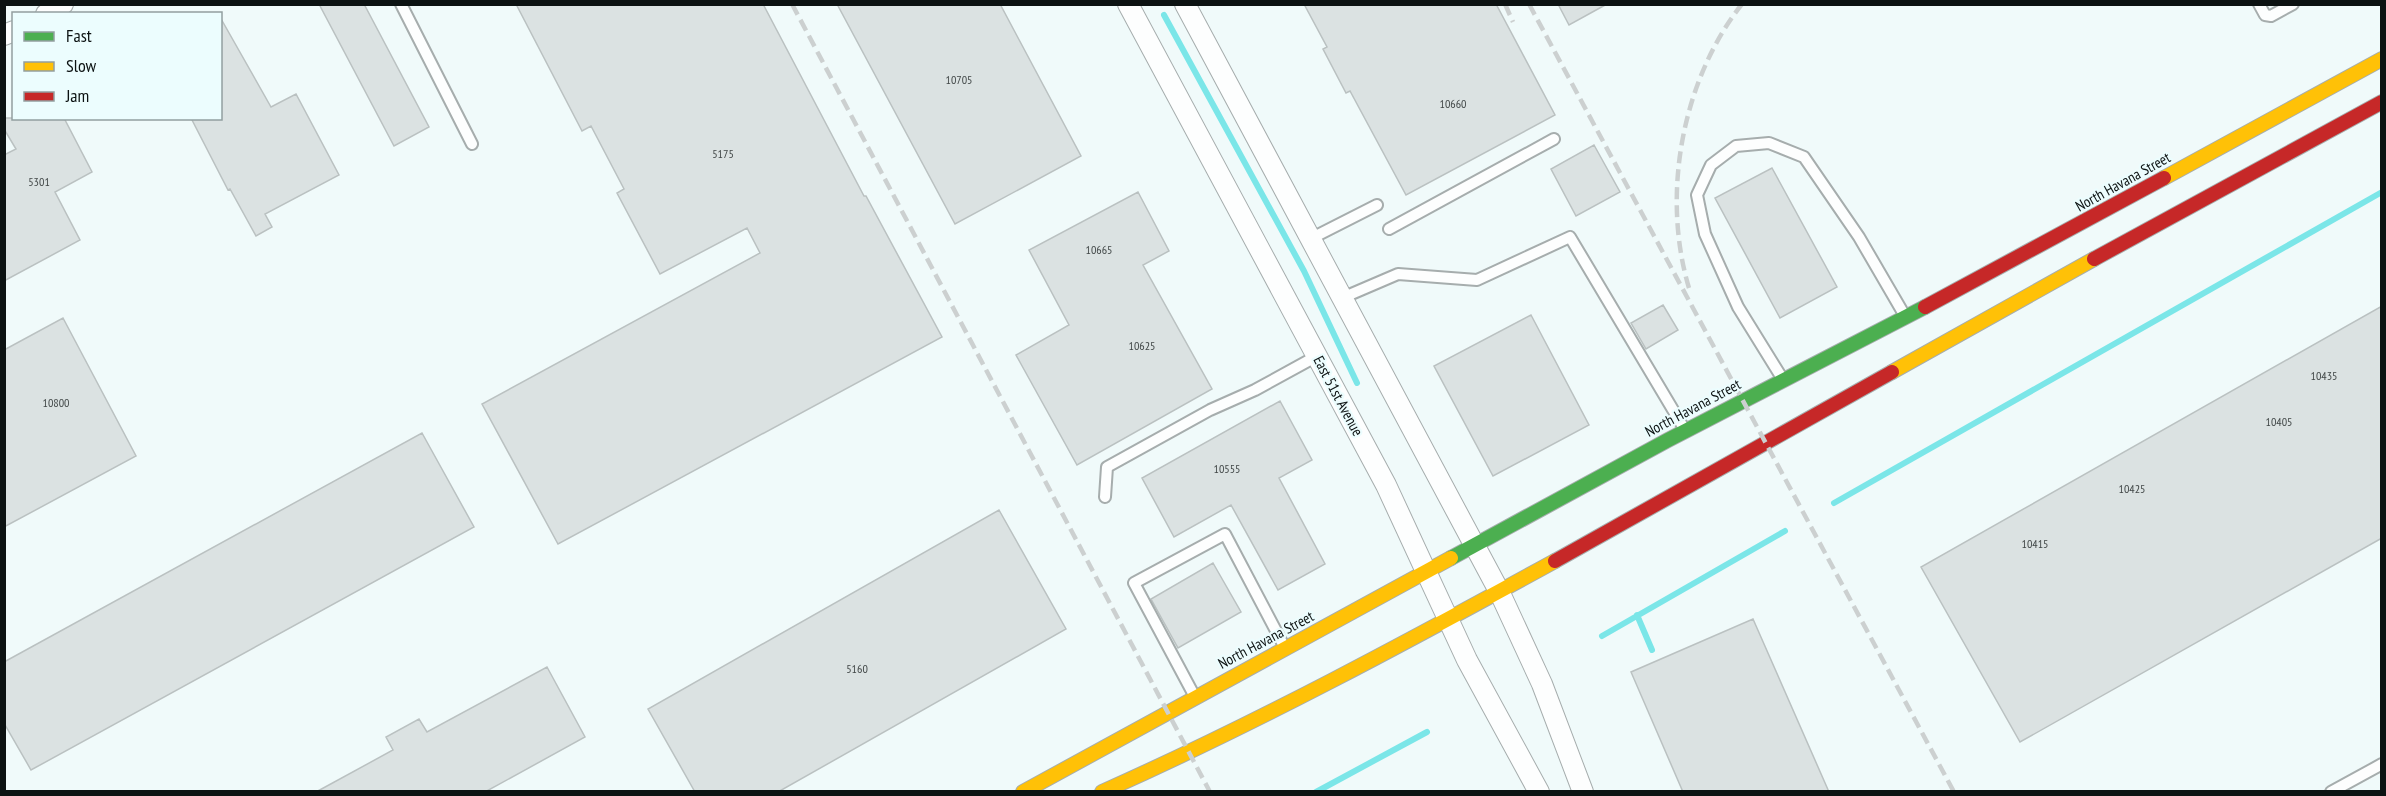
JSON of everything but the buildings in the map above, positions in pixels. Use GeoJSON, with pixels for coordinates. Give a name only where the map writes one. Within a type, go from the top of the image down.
{"type":"FeatureCollection","features":[{"type":"Feature","properties":{"kind":"main road","name":"North Havana Street"},"geometry":{"type":"LineString","coordinates":[[1023,792],[1685,430],[2002,267],[2382,59]]}},
{"type":"Feature","properties":{"kind":"main road"},"geometry":{"type":"LineString","coordinates":[[1102,792],[1195,751],[1449,620],[1692,486],[2017,301],[2382,102]]}},
{"type":"Feature","properties":{"kind":"street"},"geometry":{"type":"LineString","coordinates":[[49,12],[63,4]]}},
{"type":"Feature","properties":{"kind":"street","name":"East 51st Avenue"},"geometry":{"type":"LineString","coordinates":[[1128,4],[1386,485],[1467,660],[1539,792]]}},
{"type":"Feature","properties":{"kind":"street"},"geometry":{"type":"LineString","coordinates":[[1185,4],[1499,591],[1542,684],[1583,792]]}},
{"type":"Feature","properties":{"kind":"lane"},"geometry":{"type":"LineString","coordinates":[[401,4],[472,144]]}},
{"type":"Feature","properties":{"kind":"lane"},"geometry":{"type":"LineString","coordinates":[[2259,4],[2265,15],[2271,16],[2293,4]]}},
{"type":"Feature","properties":{"kind":"lane"},"geometry":{"type":"LineString","coordinates":[[1389,229],[1554,139]]}},
{"type":"Feature","properties":{"kind":"lane"},"geometry":{"type":"LineString","coordinates":[[1783,379],[1738,307],[1705,234],[1699,205],[1697,195],[1711,165],[1736,146],[1769,143],[1804,157],[1859,237],[1905,316]]}},
{"type":"Feature","properties":{"kind":"lane"},"geometry":{"type":"LineString","coordinates":[[1311,239],[1377,205]]}},
{"type":"Feature","properties":{"kind":"lane"},"geometry":{"type":"LineString","coordinates":[[1342,298],[1398,274],[1477,280],[1570,237],[1685,430]]}},
{"type":"Feature","properties":{"kind":"lane"},"geometry":{"type":"LineString","coordinates":[[1105,497],[1107,467],[1210,410],[1255,390],[1317,356]]}},
{"type":"Feature","properties":{"kind":"lane"},"geometry":{"type":"LineString","coordinates":[[1195,697],[1134,583],[1225,534],[1286,648]]}},
{"type":"Feature","properties":{"kind":"lane"},"geometry":{"type":"LineString","coordinates":[[2331,792],[2382,764]]}},
{"type":"Feature","properties":{"kind":"waterway"},"geometry":{"type":"LineString","coordinates":[[1164,15],[1304,271],[1357,383]]}},
{"type":"Feature","properties":{"kind":"waterway"},"geometry":{"type":"LineString","coordinates":[[1834,503],[2382,192]]}},
{"type":"Feature","properties":{"kind":"waterway"},"geometry":{"type":"LineString","coordinates":[[1602,636],[1785,531]]}},
{"type":"Feature","properties":{"kind":"waterway"},"geometry":{"type":"LineString","coordinates":[[1637,615],[1652,650]]}},
{"type":"Feature","properties":{"kind":"waterway"},"geometry":{"type":"LineString","coordinates":[[1316,792],[1427,732]]}},
{"type":"Feature","properties":{"kind":"railway"},"geometry":{"type":"LineString","coordinates":[[792,4],[1210,792]]}},
{"type":"Feature","properties":{"kind":"railway"},"geometry":{"type":"LineString","coordinates":[[1505,4],[1513,22]]}},
{"type":"Feature","properties":{"kind":"railway"},"geometry":{"type":"LineString","coordinates":[[1529,4],[1954,792]]}},
{"type":"Feature","properties":{"kind":"railway"},"geometry":{"type":"LineString","coordinates":[[1689,288],[1681,252],[1677,215],[1682,140],[1691,103],[1704,67],[1721,34],[1742,4]]}},
{"type":"Feature","properties":{"kind":"traffic: fast"},"geometry":{"type":"LineString","coordinates":[[1451,558],[1668,440],[1925,307]]}},
{"type":"Feature","properties":{"kind":"traffic: slow"},"geometry":{"type":"LineString","coordinates":[[2164,178],[2382,59]]}},
{"type":"Feature","properties":{"kind":"traffic: slow"},"geometry":{"type":"LineString","coordinates":[[1892,372],[2094,259]]}},
{"type":"Feature","properties":{"kind":"traffic: slow"},"geometry":{"type":"LineString","coordinates":[[1023,792],[1451,558]]}},
{"type":"Feature","properties":{"kind":"traffic: slow"},"geometry":{"type":"LineString","coordinates":[[1102,792],[1274,710],[1555,561]]}},
{"type":"Feature","properties":{"kind":"traffic: jam"},"geometry":{"type":"LineString","coordinates":[[2094,259],[2382,102]]}},
{"type":"Feature","properties":{"kind":"traffic: jam"},"geometry":{"type":"LineString","coordinates":[[1925,307],[2164,178]]}},
{"type":"Feature","properties":{"kind":"traffic: jam"},"geometry":{"type":"LineString","coordinates":[[1555,561],[1892,372]]}}]}
